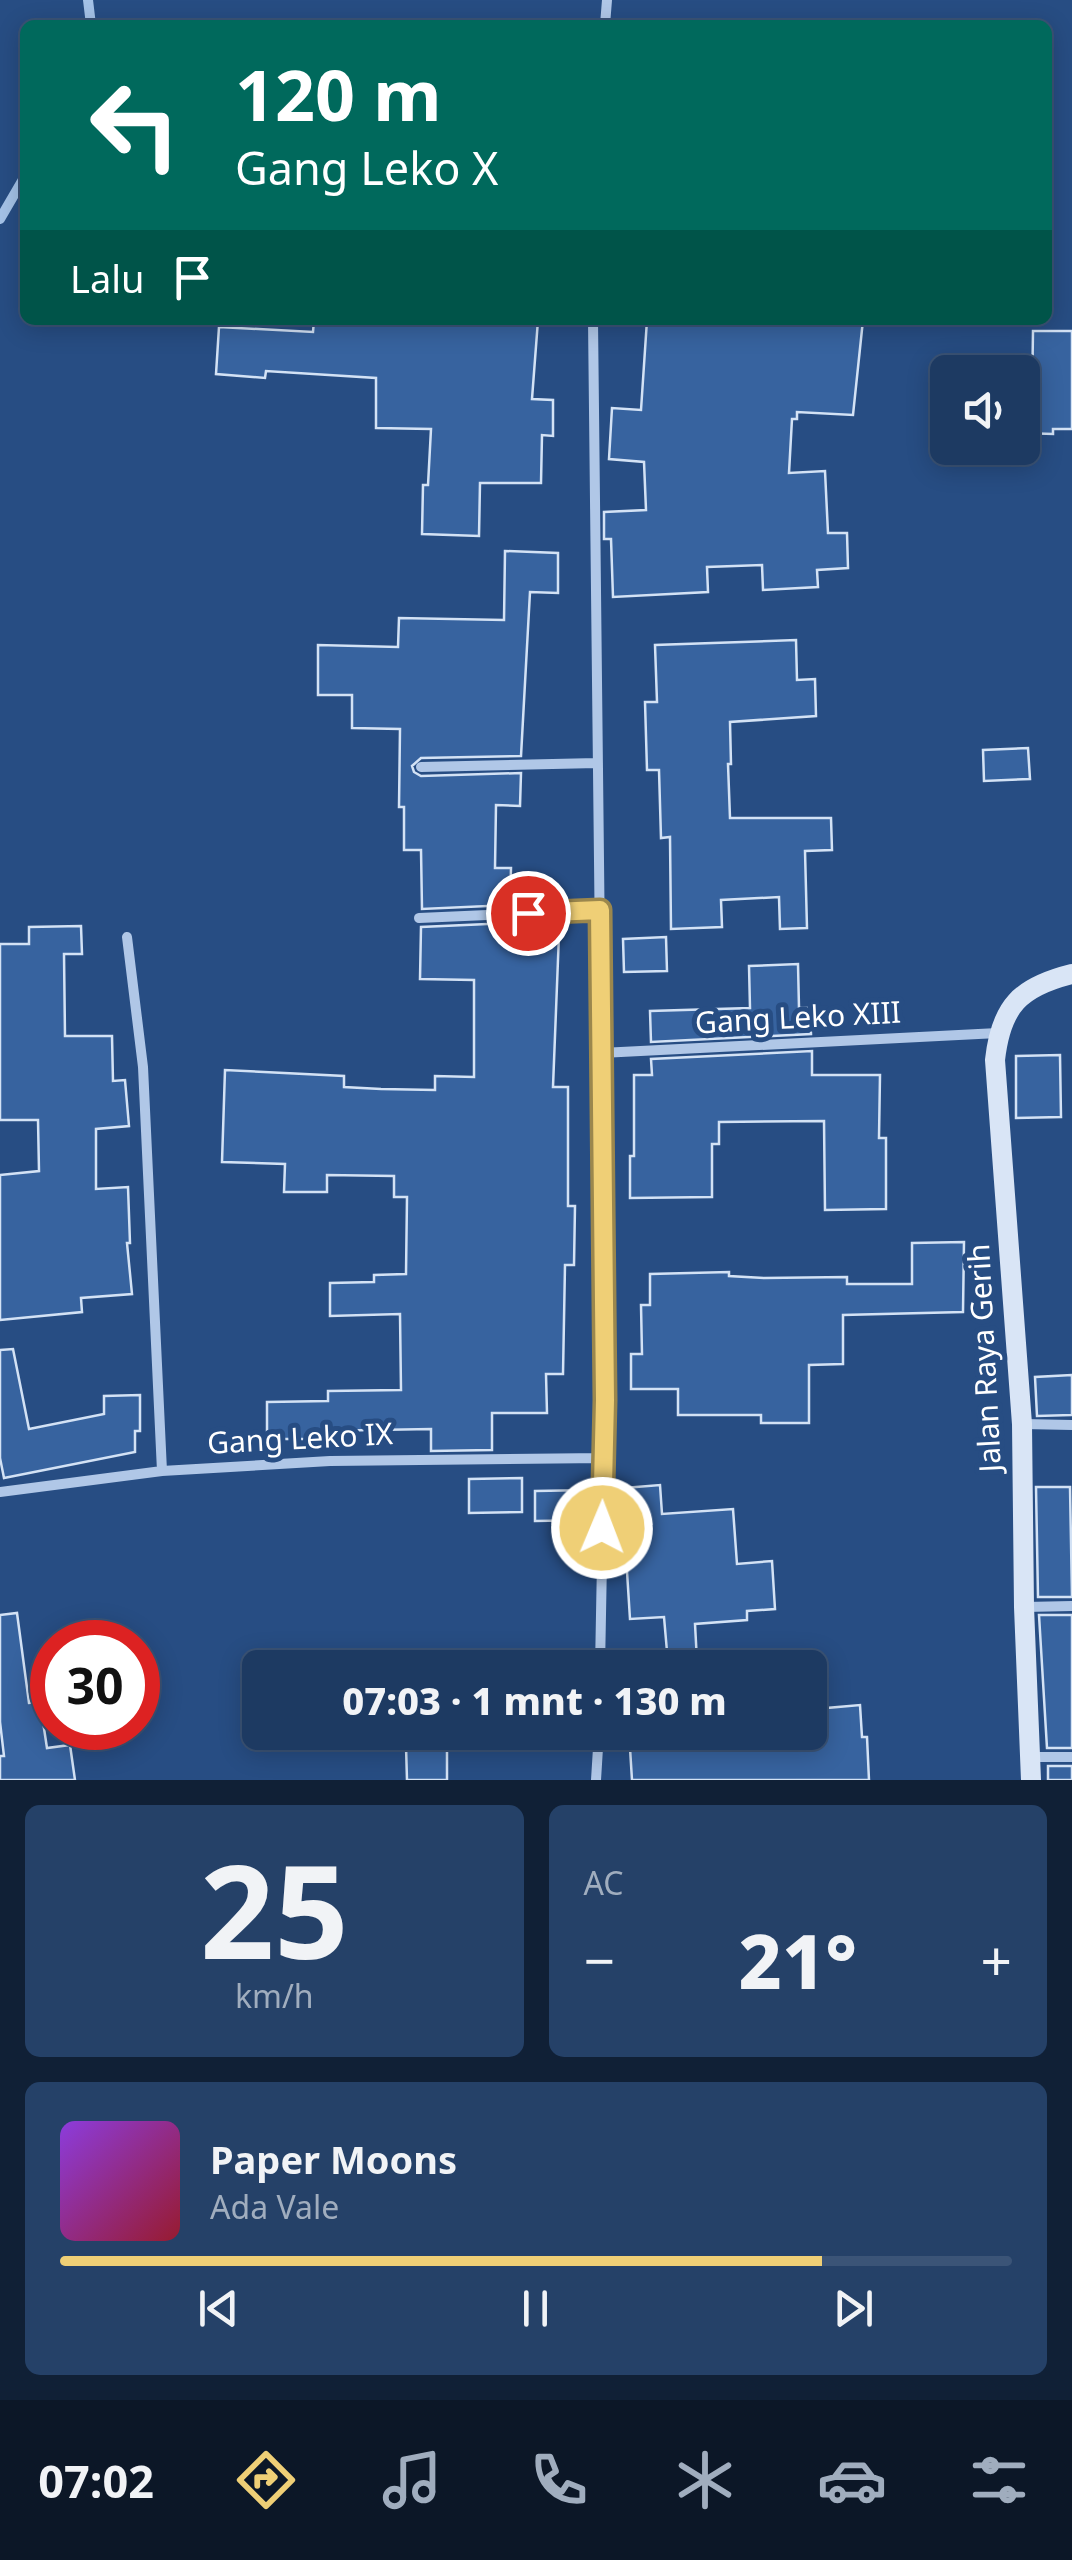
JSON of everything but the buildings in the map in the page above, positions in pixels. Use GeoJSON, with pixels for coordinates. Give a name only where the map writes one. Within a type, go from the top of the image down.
{"type":"FeatureCollection","features":[{"type":"Feature","properties":{"kind":"street"},"geometry":{"type":"LineString","coordinates":[[593,325],[601,1054],[600,1650]]}},
{"type":"Feature","properties":{"kind":"street"},"geometry":{"type":"LineString","coordinates":[[421,767],[597,763]]}},
{"type":"Feature","properties":{"kind":"street"},"geometry":{"type":"LineString","coordinates":[[419,918],[600,910]]}},
{"type":"Feature","properties":{"kind":"street"},"geometry":{"type":"LineString","coordinates":[[127,936],[144,1066],[162,1472]]}},
{"type":"Feature","properties":{"kind":"street"},"geometry":{"type":"LineString","coordinates":[[998,1033],[1020,996],[1043,982],[1072,974]]}},
{"type":"Feature","properties":{"kind":"street","name":"Gang Leko XIII"},"geometry":{"type":"LineString","coordinates":[[601,1054],[998,1033]]}},
{"type":"Feature","properties":{"kind":"street","name":"Jalan Raya Gerih"},"geometry":{"type":"LineString","coordinates":[[998,1033],[995,1060],[1022,1424],[1031,1780]]}},
{"type":"Feature","properties":{"kind":"street"},"geometry":{"type":"LineString","coordinates":[[1022,1424],[1072,1425]]}},
{"type":"Feature","properties":{"kind":"street","name":"Gang Leko IX"},"geometry":{"type":"LineString","coordinates":[[0,1492],[162,1472],[330,1461],[603,1458]]}},
{"type":"Feature","properties":{"kind":"street"},"geometry":{"type":"LineString","coordinates":[[1024,1606],[1072,1606]]}},
{"type":"Feature","properties":{"kind":"street"},"geometry":{"type":"LineString","coordinates":[[596,1780],[598,1750]]}},
{"type":"Feature","properties":{"kind":"street"},"geometry":{"type":"LineString","coordinates":[[1032,1757],[1072,1757]]}},
{"type":"Feature","properties":{"kind":"waterway"},"geometry":{"type":"LineString","coordinates":[[88,0],[90,20]]}},
{"type":"Feature","properties":{"kind":"waterway"},"geometry":{"type":"LineString","coordinates":[[0,219],[20,185]]}},
{"type":"Feature","properties":{"kind":"route"},"geometry":{"type":"LineString","coordinates":[[528,913],[600,910],[605,1400],[602,1528]]}}]}
